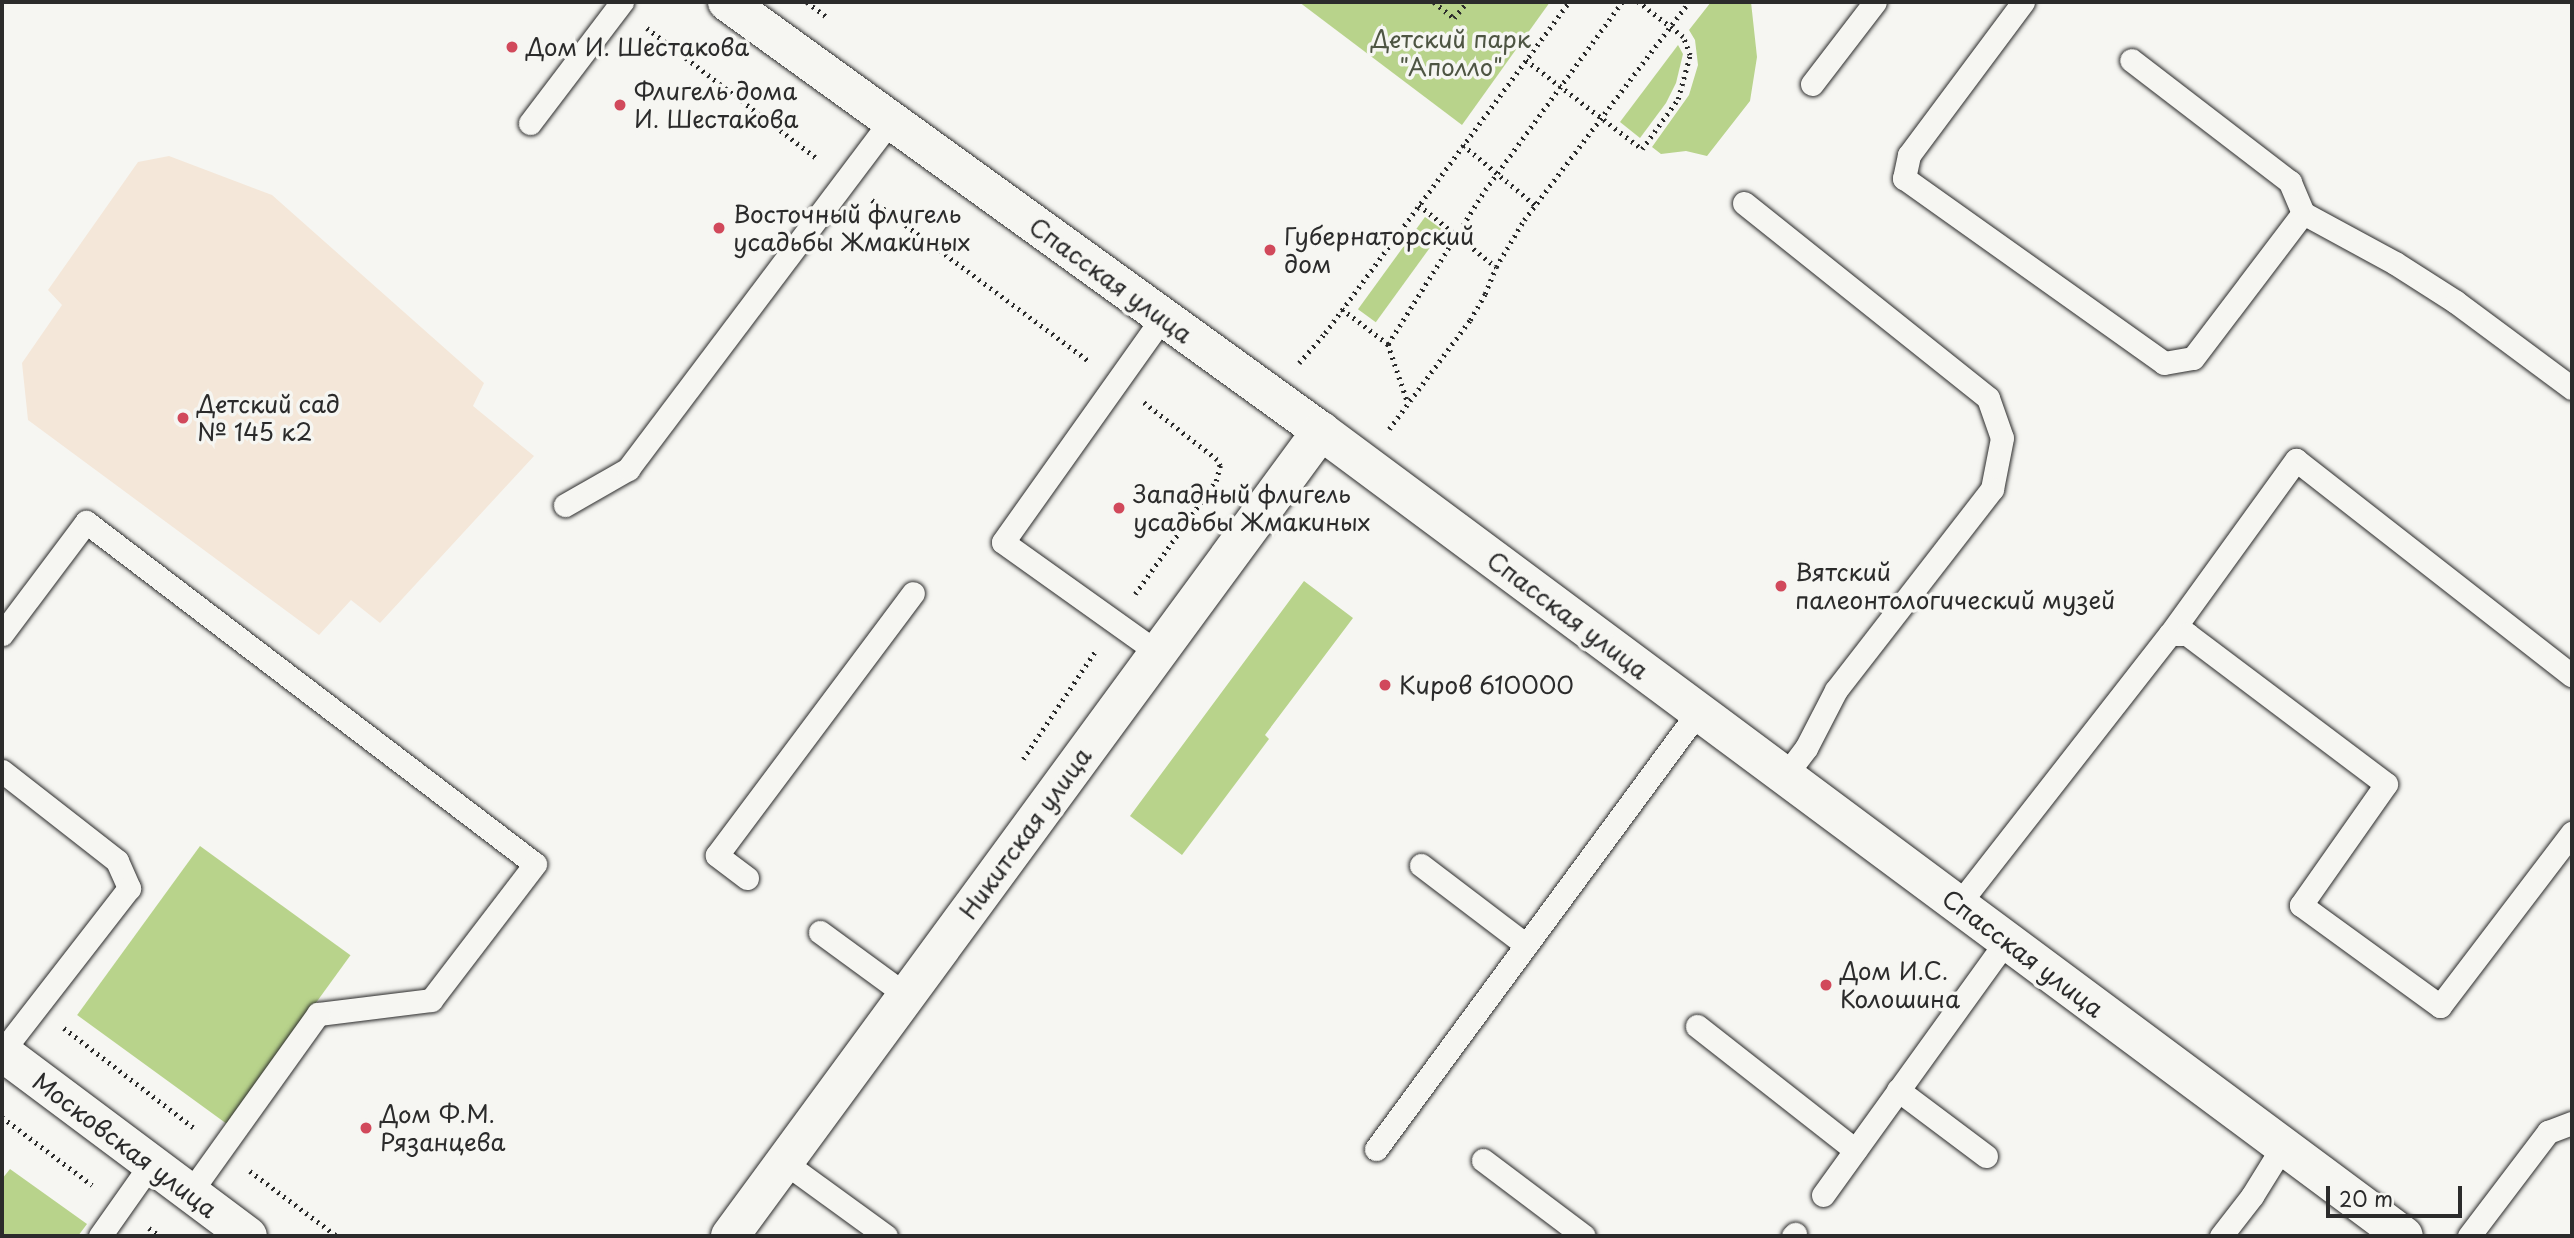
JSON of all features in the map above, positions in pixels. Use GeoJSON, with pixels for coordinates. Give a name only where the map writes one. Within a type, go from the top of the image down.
{"type":"FeatureCollection","features":[{"type":"Feature","properties":{"kind":"street","name":"Спасская улица"},"geometry":{"type":"LineString","coordinates":[[727,2],[1321,430],[2404,1236]]}},
{"type":"Feature","properties":{"kind":"street","name":"Никитская улица"},"geometry":{"type":"LineString","coordinates":[[730,1236],[1321,430]]}},
{"type":"Feature","properties":{"kind":"street","name":"Московская улица"},"geometry":{"type":"LineString","coordinates":[[2,1052],[248,1236]]}},
{"type":"Feature","properties":{"kind":"lane"},"geometry":{"type":"LineString","coordinates":[[1812,84],[1875,2]]}},
{"type":"Feature","properties":{"kind":"lane"},"geometry":{"type":"LineString","coordinates":[[2023,2],[1909,155],[1904,178],[2164,363],[2193,358],[2303,213]]}},
{"type":"Feature","properties":{"kind":"lane"},"geometry":{"type":"LineString","coordinates":[[530,123],[620,4]]}},
{"type":"Feature","properties":{"kind":"lane"},"geometry":{"type":"LineString","coordinates":[[2131,60],[2290,182],[2303,213],[2395,264],[2456,302],[2572,388]]}},
{"type":"Feature","properties":{"kind":"lane"},"geometry":{"type":"LineString","coordinates":[[565,505],[628,469],[891,120]]}},
{"type":"Feature","properties":{"kind":"lane"},"geometry":{"type":"LineString","coordinates":[[1744,203],[1988,398],[2002,438],[1992,489],[1836,690],[1806,748],[1785,776]]}},
{"type":"Feature","properties":{"kind":"lane"},"geometry":{"type":"LineString","coordinates":[[1157,652],[1003,542],[1119,384],[1163,317]]}},
{"type":"Feature","properties":{"kind":"lane"},"geometry":{"type":"LineString","coordinates":[[1958,905],[2170,634],[2296,460],[2572,676]]}},
{"type":"Feature","properties":{"kind":"lane"},"geometry":{"type":"LineString","coordinates":[[2,634],[86,522],[535,864],[431,1000],[318,1014],[189,1194]]}},
{"type":"Feature","properties":{"kind":"lane"},"geometry":{"type":"LineString","coordinates":[[747,878],[716,855],[913,593]]}},
{"type":"Feature","properties":{"kind":"lane"},"geometry":{"type":"LineString","coordinates":[[2170,634],[2188,634],[2386,785],[2301,905],[2440,1006],[2572,833]]}},
{"type":"Feature","properties":{"kind":"lane"},"geometry":{"type":"LineString","coordinates":[[1376,1149],[1698,712]]}},
{"type":"Feature","properties":{"kind":"lane"},"geometry":{"type":"LineString","coordinates":[[2,771],[117,861],[129,888],[2,1052]]}},
{"type":"Feature","properties":{"kind":"lane"},"geometry":{"type":"LineString","coordinates":[[1421,865],[1526,945]]}},
{"type":"Feature","properties":{"kind":"lane"},"geometry":{"type":"LineString","coordinates":[[820,932],[906,995]]}},
{"type":"Feature","properties":{"kind":"lane"},"geometry":{"type":"LineString","coordinates":[[1822,1195],[2006,941]]}},
{"type":"Feature","properties":{"kind":"lane"},"geometry":{"type":"LineString","coordinates":[[1697,1026],[1855,1150]]}},
{"type":"Feature","properties":{"kind":"lane"},"geometry":{"type":"LineString","coordinates":[[1898,1090],[1986,1156]]}},
{"type":"Feature","properties":{"kind":"lane"},"geometry":{"type":"LineString","coordinates":[[2469,1236],[2548,1132],[2572,1123]]}},
{"type":"Feature","properties":{"kind":"lane"},"geometry":{"type":"LineString","coordinates":[[2221,1236],[2283,1146]]}},
{"type":"Feature","properties":{"kind":"lane"},"geometry":{"type":"LineString","coordinates":[[1483,1160],[1584,1236]]}},
{"type":"Feature","properties":{"kind":"lane"},"geometry":{"type":"LineString","coordinates":[[784,1162],[886,1236]]}},
{"type":"Feature","properties":{"kind":"lane"},"geometry":{"type":"LineString","coordinates":[[100,1236],[150,1165]]}},
{"type":"Feature","properties":{"kind":"path"},"geometry":{"type":"LineString","coordinates":[[1434,2],[1454,18],[1467,2]]}},
{"type":"Feature","properties":{"kind":"path"},"geometry":{"type":"LineString","coordinates":[[1296,367],[1569,2]]}},
{"type":"Feature","properties":{"kind":"path"},"geometry":{"type":"LineString","coordinates":[[1388,344],[1498,173],[1622,2]]}},
{"type":"Feature","properties":{"kind":"path"},"geometry":{"type":"LineString","coordinates":[[1525,60],[1642,149],[1678,99],[1689,65],[1687,41],[1638,2]]}},
{"type":"Feature","properties":{"kind":"path"},"geometry":{"type":"LineString","coordinates":[[1385,434],[1470,320],[1496,267],[1535,205],[1689,2]]}},
{"type":"Feature","properties":{"kind":"path"},"geometry":{"type":"LineString","coordinates":[[620,4],[846,181],[1217,460],[1220,466],[1216,481],[1193,514]]}},
{"type":"Feature","properties":{"kind":"path"},"geometry":{"type":"LineString","coordinates":[[1463,145],[1535,205]]}},
{"type":"Feature","properties":{"kind":"path"},"geometry":{"type":"LineString","coordinates":[[1419,205],[1455,237],[1496,267]]}},
{"type":"Feature","properties":{"kind":"path"},"geometry":{"type":"LineString","coordinates":[[1342,309],[1388,344],[1408,404]]}},
{"type":"Feature","properties":{"kind":"path"},"geometry":{"type":"LineString","coordinates":[[36,1006],[337,1236]]}},
{"type":"Feature","properties":{"kind":"path"},"geometry":{"type":"LineString","coordinates":[[2,1117],[160,1236]]}},
{"type":"Feature","properties":{"kind":"shaded area"},"geometry":{"type":"Polygon","coordinates":[[[169,156],[272,195],[484,383],[473,406],[534,456],[380,623],[351,600],[319,635],[28,420],[22,363],[62,305],[48,290],[138,162],[169,156]]]}},
{"type":"Feature","properties":{"kind":"green space","name":"Детский парк \"Аполло\""},"geometry":{"type":"Polygon","coordinates":[[[1299,2],[1550,2],[1462,125],[1299,2]]]}},
{"type":"Feature","properties":{"kind":"green space"},"geometry":{"type":"Polygon","coordinates":[[[1711,2],[1751,2],[1757,57],[1750,101],[1707,156],[1686,151],[1661,154],[1652,147],[1689,95],[1698,65],[1695,40],[1689,30],[1711,2]]]}},
{"type":"Feature","properties":{"kind":"green space"},"geometry":{"type":"Polygon","coordinates":[[[1678,45],[1683,54],[1676,83],[1666,103],[1640,138],[1620,122],[1678,45]]]}},
{"type":"Feature","properties":{"kind":"green space"},"geometry":{"type":"Polygon","coordinates":[[[1425,217],[1443,230],[1376,322],[1358,309],[1425,217]]]}},
{"type":"Feature","properties":{"kind":"green space"},"geometry":{"type":"Polygon","coordinates":[[[1304,581],[1353,618],[1265,735],[1269,739],[1182,855],[1130,816],[1304,581]]]}},
{"type":"Feature","properties":{"kind":"green space"},"geometry":{"type":"Polygon","coordinates":[[[200,846],[350,955],[228,1124],[77,1015],[200,846]]]}},
{"type":"Feature","properties":{"kind":"green space"},"geometry":{"type":"Polygon","coordinates":[[[10,1169],[87,1224],[78,1236],[2,1236],[2,1179],[10,1169]]]}},
{"type":"Feature","properties":{"kind":"place","name":"Дом И. Шестакова"},"geometry":{"type":"Point","coordinates":[512,47]}},
{"type":"Feature","properties":{"kind":"place","name":"Флигель дома И. Шестакова"},"geometry":{"type":"Point","coordinates":[620,105]}},
{"type":"Feature","properties":{"kind":"place","name":"Восточный флигель усадьбы Жмакиных"},"geometry":{"type":"Point","coordinates":[719,228]}},
{"type":"Feature","properties":{"kind":"place","name":"Губернаторский дом"},"geometry":{"type":"Point","coordinates":[1270,250]}},
{"type":"Feature","properties":{"kind":"place","name":"Детский сад № 145 к2"},"geometry":{"type":"Point","coordinates":[183,418]}},
{"type":"Feature","properties":{"kind":"place","name":"Западный флигель усадьбы Жмакиных"},"geometry":{"type":"Point","coordinates":[1119,508]}},
{"type":"Feature","properties":{"kind":"place","name":"Вятский палеонтологический музей"},"geometry":{"type":"Point","coordinates":[1781,586]}},
{"type":"Feature","properties":{"kind":"place","name":"Киров 610000"},"geometry":{"type":"Point","coordinates":[1385,685]}},
{"type":"Feature","properties":{"kind":"place","name":"Дом И.С. Колошина"},"geometry":{"type":"Point","coordinates":[1826,985]}},
{"type":"Feature","properties":{"kind":"place","name":"Дом Ф.М. Рязанцева"},"geometry":{"type":"Point","coordinates":[366,1128]}}]}
